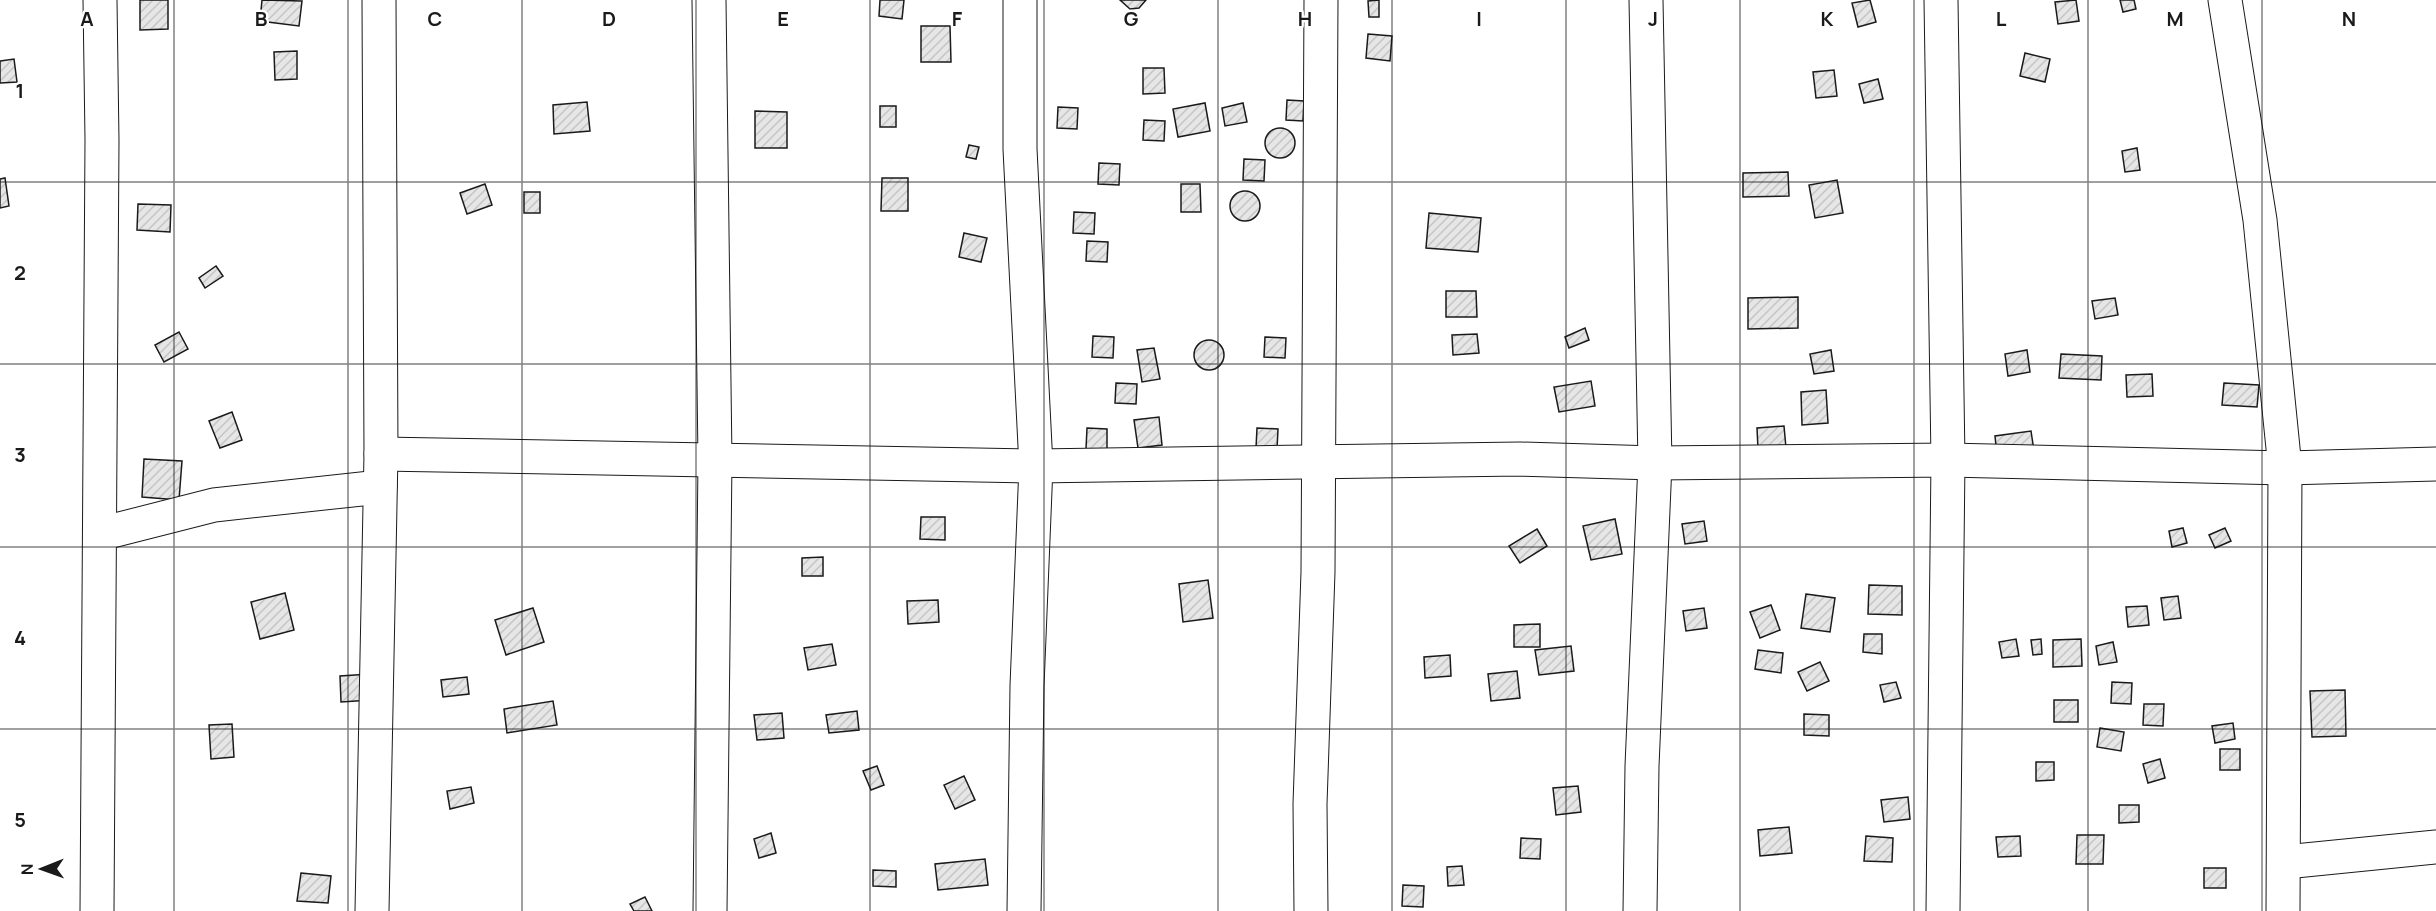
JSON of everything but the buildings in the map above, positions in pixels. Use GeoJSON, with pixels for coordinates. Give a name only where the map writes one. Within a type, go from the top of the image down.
{"type":"FeatureCollection","features":[{"type":"Feature","properties":{"kind":"street"},"geometry":{"type":"LineString","coordinates":[[96,911],[100,534],[100,0]]}},
{"type":"Feature","properties":{"kind":"street"},"geometry":{"type":"LineString","coordinates":[[372,911],[381,454],[380,0]]}},
{"type":"Feature","properties":{"kind":"street"},"geometry":{"type":"LineString","coordinates":[[709,0],[715,460],[710,911]]}},
{"type":"Feature","properties":{"kind":"street"},"geometry":{"type":"LineString","coordinates":[[1020,0],[1020,149],[1036,466],[1027,686],[1024,911]]}},
{"type":"Feature","properties":{"kind":"street"},"geometry":{"type":"LineString","coordinates":[[1311,911],[1310,804],[1318,572],[1321,0]]}},
{"type":"Feature","properties":{"kind":"street"},"geometry":{"type":"LineString","coordinates":[[1640,911],[1642,766],[1655,463],[1646,0]]}},
{"type":"Feature","properties":{"kind":"street"},"geometry":{"type":"LineString","coordinates":[[1941,0],[1948,460],[1943,911]]}},
{"type":"Feature","properties":{"kind":"street"},"geometry":{"type":"LineString","coordinates":[[2224,0],[2260,220],[2285,468],[2283,911]]}},
{"type":"Feature","properties":{"kind":"street"},"geometry":{"type":"LineString","coordinates":[[381,454],[1036,466],[1520,459],[1655,463],[1948,460],[2285,468],[2436,464]]}},
{"type":"Feature","properties":{"kind":"street"},"geometry":{"type":"LineString","coordinates":[[100,534],[214,505],[380,486]]}},
{"type":"Feature","properties":{"kind":"street"},"geometry":{"type":"LineString","coordinates":[[2284,862],[2436,848]]}}]}
